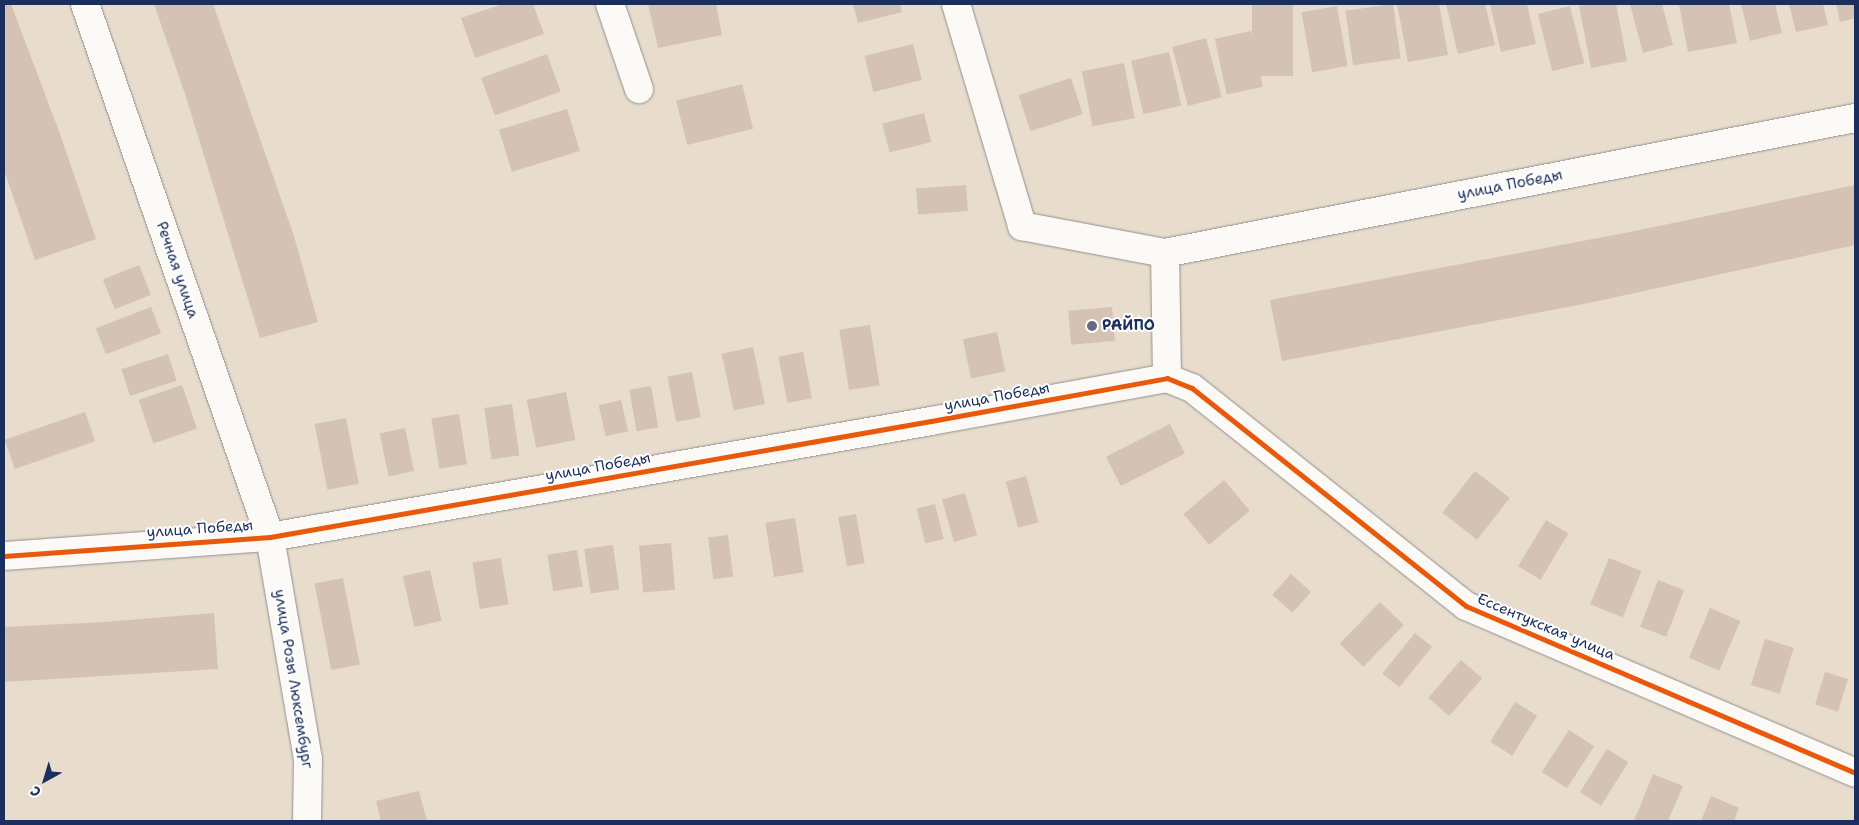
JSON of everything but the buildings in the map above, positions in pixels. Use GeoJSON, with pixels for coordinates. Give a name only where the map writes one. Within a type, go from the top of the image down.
{"type":"FeatureCollection","features":[{"type":"Feature","properties":{"kind":"street","name":"Речная улица"},"geometry":{"type":"LineString","coordinates":[[85,4],[270,537]]}},
{"type":"Feature","properties":{"kind":"street"},"geometry":{"type":"LineString","coordinates":[[610,4],[639,89]]}},
{"type":"Feature","properties":{"kind":"street","name":"улица Победы"},"geometry":{"type":"LineString","coordinates":[[956,4],[1022,226],[1165,253],[1855,118]]}},
{"type":"Feature","properties":{"kind":"street"},"geometry":{"type":"LineString","coordinates":[[1165,253],[1167,378]]}},
{"type":"Feature","properties":{"kind":"street","name":"улица Победы"},"geometry":{"type":"LineString","coordinates":[[4,556],[270,537],[931,422],[1167,378]]}},
{"type":"Feature","properties":{"kind":"street","name":"Ессентукская улица"},"geometry":{"type":"LineString","coordinates":[[1167,378],[1192,388],[1466,606],[1855,773]]}},
{"type":"Feature","properties":{"kind":"street","name":"улица Розы Люксембург"},"geometry":{"type":"LineString","coordinates":[[270,537],[308,759],[307,821]]}},
{"type":"Feature","properties":{"kind":"cycle path"},"geometry":{"type":"LineString","coordinates":[[4,556],[270,537],[1167,378],[1192,388],[1466,606],[1855,773]]}},
{"type":"Feature","properties":{"kind":"place","name":"РАЙПО"},"geometry":{"type":"Point","coordinates":[1092,326]}}]}
